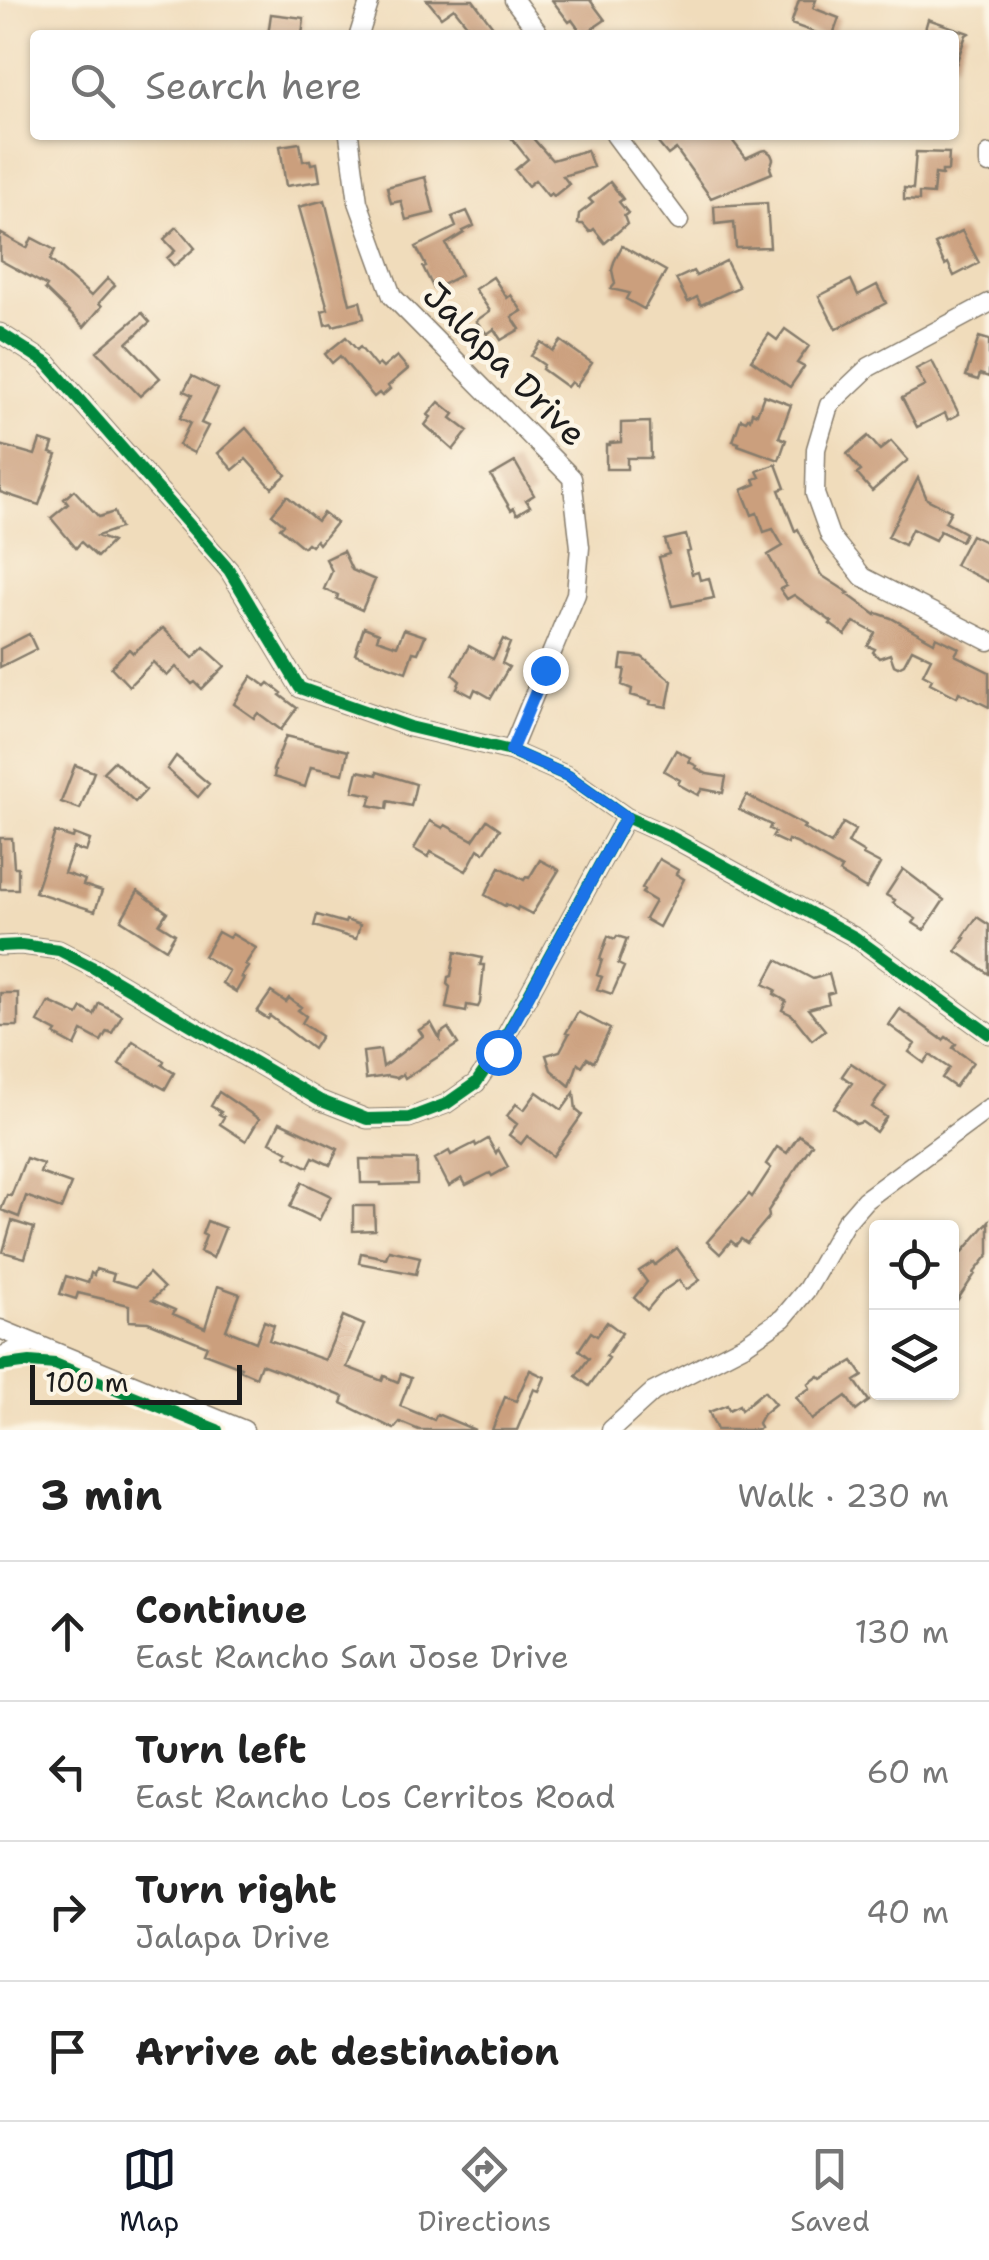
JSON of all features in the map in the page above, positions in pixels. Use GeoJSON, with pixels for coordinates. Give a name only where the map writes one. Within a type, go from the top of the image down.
{"type":"FeatureCollection","features":[{"type":"Feature","properties":{"kind":"street"},"geometry":{"type":"LineString","coordinates":[[361,30],[370,0]]}},
{"type":"Feature","properties":{"kind":"street"},"geometry":{"type":"LineString","coordinates":[[514,0],[536,30]]}},
{"type":"Feature","properties":{"kind":"street","name":"Jalapa Drive"},"geometry":{"type":"LineString","coordinates":[[349,140],[358,202],[392,296],[572,478],[580,547],[576,594],[511,751]]}},
{"type":"Feature","properties":{"kind":"street"},"geometry":{"type":"LineString","coordinates":[[618,140],[679,221]]}},
{"type":"Feature","properties":{"kind":"street"},"geometry":{"type":"LineString","coordinates":[[989,154],[989,164]]}},
{"type":"Feature","properties":{"kind":"street"},"geometry":{"type":"LineString","coordinates":[[989,303],[869,367],[830,405],[816,449],[815,494],[830,536],[863,577],[989,641]]}},
{"type":"Feature","properties":{"kind":"street"},"geometry":{"type":"LineString","coordinates":[[0,334],[46,363],[229,570],[300,688],[410,727],[511,751],[568,776],[626,817],[673,838],[856,938],[989,1034]]}},
{"type":"Feature","properties":{"kind":"street"},"geometry":{"type":"LineString","coordinates":[[0,946],[59,950],[319,1100],[367,1120],[409,1118],[446,1104],[476,1083],[498,1052],[626,817]]}},
{"type":"Feature","properties":{"kind":"street"},"geometry":{"type":"LineString","coordinates":[[611,1430],[653,1392],[744,1345],[784,1318],[808,1290],[846,1223],[865,1200],[989,1108]]}},
{"type":"Feature","properties":{"kind":"street"},"geometry":{"type":"LineString","coordinates":[[0,1329],[244,1430]]}},
{"type":"Feature","properties":{"kind":"street"},"geometry":{"type":"LineString","coordinates":[[0,1356],[32,1343]]}},
{"type":"Feature","properties":{"kind":"building"},"geometry":{"type":"Polygon","coordinates":[[[427,0],[473,0],[495,30],[471,30],[454,8],[441,17],[427,0]]]}},
{"type":"Feature","properties":{"kind":"building"},"geometry":{"type":"Polygon","coordinates":[[[552,0],[590,0],[605,20],[590,30],[579,30],[572,20],[569,22],[552,0]]]}},
{"type":"Feature","properties":{"kind":"building"},"geometry":{"type":"Polygon","coordinates":[[[799,0],[816,0],[813,8],[839,18],[835,30],[808,30],[791,24],[799,0]]]}},
{"type":"Feature","properties":{"kind":"building"},"geometry":{"type":"Polygon","coordinates":[[[271,14],[304,18],[303,30],[269,30],[271,14]]]}},
{"type":"Feature","properties":{"kind":"building"},"geometry":{"type":"Polygon","coordinates":[[[928,19],[969,33],[959,55],[959,30],[925,30],[928,19]]]}},
{"type":"Feature","properties":{"kind":"building"},"geometry":{"type":"Polygon","coordinates":[[[513,140],[534,140],[552,160],[587,150],[593,167],[563,176],[569,184],[548,196],[535,180],[528,186],[515,170],[528,159],[513,140]]]}},
{"type":"Feature","properties":{"kind":"building"},"geometry":{"type":"Polygon","coordinates":[[[732,140],[746,158],[766,150],[771,154],[772,173],[711,198],[676,149],[668,155],[658,143],[732,140]]]}},
{"type":"Feature","properties":{"kind":"building"},"geometry":{"type":"Polygon","coordinates":[[[300,143],[303,161],[317,163],[320,181],[286,186],[280,146],[300,143]]]}},
{"type":"Feature","properties":{"kind":"building"},"geometry":{"type":"Polygon","coordinates":[[[916,152],[949,153],[948,171],[935,174],[933,194],[919,193],[919,201],[904,200],[904,188],[913,189],[916,152]]]}},
{"type":"Feature","properties":{"kind":"building"},"geometry":{"type":"Polygon","coordinates":[[[425,177],[434,213],[406,220],[401,201],[391,203],[387,187],[425,177]]]}},
{"type":"Feature","properties":{"kind":"building"},"geometry":{"type":"Polygon","coordinates":[[[610,182],[628,213],[624,216],[627,224],[605,243],[594,229],[590,232],[578,224],[579,214],[593,203],[589,199],[610,182]]]}},
{"type":"Feature","properties":{"kind":"building"},"geometry":{"type":"Polygon","coordinates":[[[325,200],[350,304],[360,301],[364,318],[333,326],[325,325],[322,311],[328,309],[299,207],[325,200]]]}},
{"type":"Feature","properties":{"kind":"building"},"geometry":{"type":"Polygon","coordinates":[[[767,203],[770,247],[736,248],[734,222],[715,224],[714,206],[767,203]]]}},
{"type":"Feature","properties":{"kind":"building"},"geometry":{"type":"Polygon","coordinates":[[[467,211],[474,226],[446,244],[461,275],[434,289],[416,247],[456,227],[452,217],[467,211]]]}},
{"type":"Feature","properties":{"kind":"building"},"geometry":{"type":"Polygon","coordinates":[[[177,227],[195,248],[174,266],[167,258],[175,251],[164,239],[177,227]]]}},
{"type":"Feature","properties":{"kind":"building"},"geometry":{"type":"Polygon","coordinates":[[[962,231],[979,263],[954,276],[935,244],[962,231]]]}},
{"type":"Feature","properties":{"kind":"building"},"geometry":{"type":"Polygon","coordinates":[[[0,233],[27,248],[32,238],[55,250],[50,260],[91,296],[108,278],[115,285],[84,327],[45,289],[47,286],[0,260],[0,233]]]}},
{"type":"Feature","properties":{"kind":"building"},"geometry":{"type":"Polygon","coordinates":[[[622,246],[666,271],[644,309],[626,299],[629,293],[611,289],[615,284],[614,262],[622,246]]]}},
{"type":"Feature","properties":{"kind":"building"},"geometry":{"type":"Polygon","coordinates":[[[726,261],[739,287],[701,305],[697,297],[688,302],[676,279],[693,271],[696,276],[726,261]]]}},
{"type":"Feature","properties":{"kind":"building"},"geometry":{"type":"Polygon","coordinates":[[[493,277],[522,311],[512,317],[520,329],[501,340],[494,329],[487,334],[476,321],[490,311],[475,289],[493,277]]]}},
{"type":"Feature","properties":{"kind":"building"},"geometry":{"type":"Polygon","coordinates":[[[851,280],[858,295],[877,285],[886,303],[836,329],[819,296],[851,280]]]}},
{"type":"Feature","properties":{"kind":"building"},"geometry":{"type":"Polygon","coordinates":[[[142,313],[150,322],[127,343],[160,378],[140,396],[97,351],[142,313]]]}},
{"type":"Feature","properties":{"kind":"building"},"geometry":{"type":"Polygon","coordinates":[[[785,329],[809,346],[797,363],[804,367],[790,387],[751,360],[769,334],[777,340],[785,329]]]}},
{"type":"Feature","properties":{"kind":"building"},"geometry":{"type":"Polygon","coordinates":[[[346,337],[376,367],[379,364],[383,368],[397,356],[408,369],[382,396],[379,393],[374,397],[340,356],[332,363],[325,354],[346,337]]]}},
{"type":"Feature","properties":{"kind":"building"},"geometry":{"type":"Polygon","coordinates":[[[979,337],[989,340],[989,377],[980,374],[978,380],[966,376],[979,337]]]}},
{"type":"Feature","properties":{"kind":"building"},"geometry":{"type":"Polygon","coordinates":[[[561,341],[592,363],[576,386],[571,382],[567,387],[531,356],[541,342],[553,351],[561,341]]]}},
{"type":"Feature","properties":{"kind":"building"},"geometry":{"type":"Polygon","coordinates":[[[932,361],[959,414],[948,420],[945,413],[917,427],[902,398],[925,386],[916,369],[932,361]]]}},
{"type":"Feature","properties":{"kind":"building"},"geometry":{"type":"Polygon","coordinates":[[[192,376],[218,389],[201,423],[208,426],[194,453],[179,445],[190,423],[180,418],[192,395],[184,391],[192,376]]]}},
{"type":"Feature","properties":{"kind":"building"},"geometry":{"type":"Polygon","coordinates":[[[764,395],[791,405],[779,437],[786,440],[779,460],[733,441],[741,419],[750,419],[752,412],[757,414],[764,395]]]}},
{"type":"Feature","properties":{"kind":"building"},"geometry":{"type":"Polygon","coordinates":[[[439,402],[468,431],[453,450],[425,425],[439,402]]]}},
{"type":"Feature","properties":{"kind":"building"},"geometry":{"type":"Polygon","coordinates":[[[650,422],[651,458],[627,458],[627,469],[606,469],[606,445],[621,442],[621,423],[650,422]]]}},
{"type":"Feature","properties":{"kind":"building"},"geometry":{"type":"Polygon","coordinates":[[[246,428],[286,475],[272,488],[246,459],[233,470],[218,453],[246,428]]]}},
{"type":"Feature","properties":{"kind":"building"},"geometry":{"type":"Polygon","coordinates":[[[868,436],[880,450],[891,441],[908,460],[872,491],[847,454],[868,436]]]}},
{"type":"Feature","properties":{"kind":"building"},"geometry":{"type":"Polygon","coordinates":[[[40,440],[53,444],[50,453],[57,455],[39,505],[0,492],[0,445],[35,455],[40,440]]]}},
{"type":"Feature","properties":{"kind":"building"},"geometry":{"type":"Polygon","coordinates":[[[515,462],[534,495],[526,500],[530,506],[517,514],[491,476],[515,462]]]}},
{"type":"Feature","properties":{"kind":"building"},"geometry":{"type":"Polygon","coordinates":[[[776,464],[785,488],[779,490],[795,531],[798,529],[821,575],[876,615],[891,618],[934,642],[936,637],[959,648],[955,655],[989,672],[989,707],[930,683],[932,679],[923,674],[931,658],[912,649],[898,667],[890,654],[879,658],[873,652],[875,649],[868,646],[875,633],[854,622],[845,635],[794,595],[787,599],[780,589],[786,586],[768,555],[783,546],[773,529],[764,532],[742,490],[756,484],[754,479],[760,477],[757,471],[776,464]]]}},
{"type":"Feature","properties":{"kind":"building"},"geometry":{"type":"Polygon","coordinates":[[[918,478],[927,499],[951,511],[945,522],[965,533],[961,541],[940,531],[935,540],[912,529],[904,545],[888,537],[918,478]]]}},
{"type":"Feature","properties":{"kind":"building"},"geometry":{"type":"Polygon","coordinates":[[[74,490],[99,517],[114,512],[120,528],[97,536],[112,542],[97,557],[81,542],[76,548],[51,518],[68,504],[64,499],[74,490]]]}},
{"type":"Feature","properties":{"kind":"building"},"geometry":{"type":"Polygon","coordinates":[[[287,496],[317,521],[323,513],[336,523],[319,544],[316,540],[303,547],[280,528],[284,524],[272,514],[287,496]]]}},
{"type":"Feature","properties":{"kind":"building"},"geometry":{"type":"Polygon","coordinates":[[[686,535],[692,574],[698,572],[700,580],[709,578],[714,598],[672,606],[659,557],[669,554],[665,540],[686,535]]]}},
{"type":"Feature","properties":{"kind":"building"},"geometry":{"type":"Polygon","coordinates":[[[971,535],[989,544],[989,582],[955,565],[971,535]]]}},
{"type":"Feature","properties":{"kind":"building"},"geometry":{"type":"Polygon","coordinates":[[[343,551],[352,570],[375,580],[362,610],[324,589],[332,571],[326,559],[343,551]]]}},
{"type":"Feature","properties":{"kind":"building"},"geometry":{"type":"Polygon","coordinates":[[[364,627],[379,633],[377,639],[397,646],[404,629],[425,636],[418,653],[413,652],[406,672],[355,654],[364,627]]]}},
{"type":"Feature","properties":{"kind":"building"},"geometry":{"type":"Polygon","coordinates":[[[163,628],[193,658],[204,647],[225,666],[202,689],[176,667],[167,676],[153,662],[129,686],[111,667],[129,649],[133,653],[163,628]]]}},
{"type":"Feature","properties":{"kind":"building"},"geometry":{"type":"Polygon","coordinates":[[[29,634],[36,649],[0,667],[0,649],[29,634]]]}},
{"type":"Feature","properties":{"kind":"building"},"geometry":{"type":"Polygon","coordinates":[[[503,639],[510,643],[502,663],[509,667],[491,698],[475,689],[472,696],[457,688],[460,681],[453,675],[469,646],[493,659],[503,639]]]}},
{"type":"Feature","properties":{"kind":"building"},"geometry":{"type":"Polygon","coordinates":[[[622,655],[642,657],[672,681],[667,707],[631,695],[632,689],[622,685],[622,655]]]}},
{"type":"Feature","properties":{"kind":"building"},"geometry":{"type":"Polygon","coordinates":[[[252,676],[266,686],[269,683],[297,708],[281,730],[258,713],[254,718],[234,704],[252,676]]]}},
{"type":"Feature","properties":{"kind":"building"},"geometry":{"type":"Polygon","coordinates":[[[286,736],[348,751],[343,774],[311,767],[305,787],[274,777],[286,736]]]}},
{"type":"Feature","properties":{"kind":"building"},"geometry":{"type":"Polygon","coordinates":[[[676,750],[707,774],[726,777],[723,793],[702,789],[698,795],[678,784],[680,780],[664,771],[676,750]]]}},
{"type":"Feature","properties":{"kind":"building"},"geometry":{"type":"Polygon","coordinates":[[[176,756],[209,784],[198,797],[167,769],[176,756]]]}},
{"type":"Feature","properties":{"kind":"building"},"geometry":{"type":"Polygon","coordinates":[[[114,761],[146,790],[135,802],[103,772],[114,761]]]}},
{"type":"Feature","properties":{"kind":"building"},"geometry":{"type":"Polygon","coordinates":[[[75,765],[94,772],[80,809],[61,802],[75,765]]]}},
{"type":"Feature","properties":{"kind":"building"},"geometry":{"type":"Polygon","coordinates":[[[358,771],[377,772],[416,784],[411,806],[388,801],[387,809],[369,805],[372,795],[353,791],[358,771]]]}},
{"type":"Feature","properties":{"kind":"building"},"geometry":{"type":"Polygon","coordinates":[[[747,795],[831,844],[843,823],[855,830],[848,843],[880,864],[866,889],[840,873],[842,869],[796,843],[788,840],[787,844],[772,837],[775,832],[769,829],[771,825],[739,810],[747,795]]]}},
{"type":"Feature","properties":{"kind":"building"},"geometry":{"type":"Polygon","coordinates":[[[487,820],[500,829],[484,853],[478,849],[466,871],[431,852],[428,857],[414,849],[430,821],[473,840],[487,820]]]}},
{"type":"Feature","properties":{"kind":"building"},"geometry":{"type":"Polygon","coordinates":[[[55,832],[90,840],[86,852],[73,848],[64,873],[102,891],[95,911],[35,892],[55,832]]]}},
{"type":"Feature","properties":{"kind":"building"},"geometry":{"type":"Polygon","coordinates":[[[0,838],[12,838],[18,889],[0,889],[0,838]]]}},
{"type":"Feature","properties":{"kind":"building"},"geometry":{"type":"Polygon","coordinates":[[[659,859],[678,870],[676,874],[684,879],[659,927],[645,919],[655,901],[642,893],[642,888],[659,859]]]}},
{"type":"Feature","properties":{"kind":"building"},"geometry":{"type":"Polygon","coordinates":[[[540,860],[559,870],[532,914],[485,895],[500,867],[524,880],[540,860]]]}},
{"type":"Feature","properties":{"kind":"building"},"geometry":{"type":"Polygon","coordinates":[[[903,869],[944,900],[924,930],[886,895],[903,869]]]}},
{"type":"Feature","properties":{"kind":"building"},"geometry":{"type":"Polygon","coordinates":[[[138,891],[167,912],[159,924],[175,934],[166,949],[121,920],[138,891]]]}},
{"type":"Feature","properties":{"kind":"building"},"geometry":{"type":"Polygon","coordinates":[[[317,915],[360,925],[356,939],[314,926],[317,915]]]}},
{"type":"Feature","properties":{"kind":"building"},"geometry":{"type":"Polygon","coordinates":[[[977,917],[989,925],[989,974],[956,951],[977,917]]]}},
{"type":"Feature","properties":{"kind":"building"},"geometry":{"type":"Polygon","coordinates":[[[218,932],[229,938],[232,934],[256,948],[236,992],[222,983],[229,971],[204,956],[218,932]]]}},
{"type":"Feature","properties":{"kind":"building"},"geometry":{"type":"Polygon","coordinates":[[[608,936],[627,939],[618,964],[624,967],[612,994],[597,989],[602,977],[597,975],[600,959],[608,936]]]}},
{"type":"Feature","properties":{"kind":"building"},"geometry":{"type":"Polygon","coordinates":[[[455,952],[482,958],[480,965],[484,965],[480,1003],[478,1007],[467,1005],[466,1012],[446,1008],[455,952]]]}},
{"type":"Feature","properties":{"kind":"building"},"geometry":{"type":"Polygon","coordinates":[[[777,960],[813,979],[829,974],[834,992],[827,994],[829,1003],[808,1009],[825,1030],[812,1040],[792,1015],[782,1010],[786,1001],[764,984],[777,960]]]}},
{"type":"Feature","properties":{"kind":"building"},"geometry":{"type":"Polygon","coordinates":[[[271,992],[301,1007],[298,1010],[306,1016],[302,1023],[321,1036],[313,1049],[270,1016],[268,1019],[257,1012],[271,992]]]}},
{"type":"Feature","properties":{"kind":"building"},"geometry":{"type":"Polygon","coordinates":[[[0,993],[18,993],[18,1026],[0,1026],[0,993]]]}},
{"type":"Feature","properties":{"kind":"building"},"geometry":{"type":"Polygon","coordinates":[[[49,1002],[78,1015],[82,1008],[94,1015],[99,1003],[122,1015],[112,1033],[107,1031],[101,1041],[82,1031],[75,1046],[38,1022],[49,1002]]]}},
{"type":"Feature","properties":{"kind":"building"},"geometry":{"type":"Polygon","coordinates":[[[900,1009],[943,1040],[946,1037],[956,1044],[953,1048],[973,1062],[955,1087],[942,1078],[949,1068],[930,1055],[924,1063],[909,1052],[915,1044],[889,1025],[900,1009]]]}},
{"type":"Feature","properties":{"kind":"building"},"geometry":{"type":"Polygon","coordinates":[[[578,1012],[610,1029],[594,1062],[587,1058],[582,1066],[578,1063],[570,1086],[551,1070],[546,1055],[560,1051],[578,1012]]]}},
{"type":"Feature","properties":{"kind":"building"},"geometry":{"type":"Polygon","coordinates":[[[431,1023],[440,1039],[448,1028],[458,1044],[405,1078],[403,1074],[397,1078],[366,1079],[363,1052],[380,1050],[383,1067],[423,1036],[419,1030],[431,1023]]]}},
{"type":"Feature","properties":{"kind":"building"},"geometry":{"type":"Polygon","coordinates":[[[133,1041],[164,1061],[162,1065],[174,1073],[165,1089],[119,1064],[133,1041]]]}},
{"type":"Feature","properties":{"kind":"building"},"geometry":{"type":"Polygon","coordinates":[[[851,1063],[886,1087],[872,1107],[886,1117],[876,1132],[834,1108],[852,1083],[842,1076],[851,1063]]]}},
{"type":"Feature","properties":{"kind":"building"},"geometry":{"type":"Polygon","coordinates":[[[219,1092],[259,1119],[246,1141],[220,1124],[224,1117],[211,1106],[219,1092]]]}},
{"type":"Feature","properties":{"kind":"building"},"geometry":{"type":"Polygon","coordinates":[[[537,1092],[562,1110],[574,1093],[576,1110],[582,1115],[553,1156],[527,1136],[521,1144],[509,1135],[517,1124],[507,1116],[516,1104],[524,1110],[537,1092]]]}},
{"type":"Feature","properties":{"kind":"building"},"geometry":{"type":"Polygon","coordinates":[[[280,1122],[338,1149],[330,1165],[313,1157],[308,1167],[286,1156],[288,1152],[270,1142],[280,1122]]]}},
{"type":"Feature","properties":{"kind":"building"},"geometry":{"type":"Polygon","coordinates":[[[799,1135],[812,1144],[768,1211],[769,1217],[747,1243],[741,1239],[736,1245],[731,1241],[720,1254],[707,1242],[749,1194],[752,1197],[771,1168],[766,1164],[777,1147],[787,1153],[799,1135]]]}},
{"type":"Feature","properties":{"kind":"building"},"geometry":{"type":"Polygon","coordinates":[[[488,1139],[508,1167],[466,1185],[462,1178],[449,1186],[435,1159],[488,1139]]]}},
{"type":"Feature","properties":{"kind":"building"},"geometry":{"type":"Polygon","coordinates":[[[26,1158],[43,1164],[40,1173],[71,1184],[61,1209],[26,1196],[19,1217],[1,1210],[26,1158]]]}},
{"type":"Feature","properties":{"kind":"building"},"geometry":{"type":"Polygon","coordinates":[[[360,1159],[417,1160],[417,1184],[361,1183],[360,1159]]]}},
{"type":"Feature","properties":{"kind":"building"},"geometry":{"type":"Polygon","coordinates":[[[302,1182],[331,1196],[319,1220],[290,1207],[302,1182]]]}},
{"type":"Feature","properties":{"kind":"building"},"geometry":{"type":"Polygon","coordinates":[[[353,1206],[374,1206],[375,1230],[353,1231],[353,1206]]]}},
{"type":"Feature","properties":{"kind":"building"},"geometry":{"type":"Polygon","coordinates":[[[12,1221],[34,1228],[25,1258],[3,1252],[12,1221]]]}},
{"type":"Feature","properties":{"kind":"building"},"geometry":{"type":"Polygon","coordinates":[[[207,1221],[225,1228],[213,1258],[200,1252],[207,1221]]]}},
{"type":"Feature","properties":{"kind":"building"},"geometry":{"type":"Polygon","coordinates":[[[989,1221],[989,1254],[959,1298],[959,1256],[989,1221]]]}},
{"type":"Feature","properties":{"kind":"building"},"geometry":{"type":"Polygon","coordinates":[[[677,1248],[700,1280],[686,1290],[679,1280],[647,1310],[634,1298],[647,1282],[639,1271],[653,1262],[655,1265],[677,1248]]]}},
{"type":"Feature","properties":{"kind":"building"},"geometry":{"type":"Polygon","coordinates":[[[389,1250],[420,1257],[416,1274],[359,1263],[361,1253],[386,1258],[389,1250]]]}},
{"type":"Feature","properties":{"kind":"building"},"geometry":{"type":"Polygon","coordinates":[[[96,1269],[114,1274],[112,1280],[136,1287],[149,1273],[164,1288],[152,1300],[205,1328],[218,1286],[240,1294],[226,1330],[256,1342],[264,1321],[274,1325],[269,1340],[325,1360],[343,1316],[364,1325],[347,1367],[382,1381],[384,1376],[398,1382],[401,1374],[411,1378],[400,1406],[434,1420],[437,1414],[475,1430],[419,1430],[400,1422],[394,1429],[342,1403],[344,1397],[261,1364],[256,1377],[204,1353],[207,1346],[148,1322],[129,1321],[129,1305],[78,1293],[76,1299],[60,1294],[66,1276],[88,1283],[96,1269]]]}},
{"type":"Feature","properties":{"kind":"building"},"geometry":{"type":"Polygon","coordinates":[[[607,1322],[622,1333],[589,1386],[576,1376],[589,1358],[579,1350],[591,1332],[597,1336],[607,1322]]]}},
{"type":"Feature","properties":{"kind":"building"},"geometry":{"type":"Polygon","coordinates":[[[853,1361],[863,1376],[855,1381],[869,1401],[856,1411],[846,1396],[812,1420],[796,1397],[819,1376],[822,1379],[853,1361]]]}},
{"type":"Feature","properties":{"kind":"building"},"geometry":{"type":"Polygon","coordinates":[[[530,1370],[545,1377],[539,1391],[534,1389],[517,1430],[492,1430],[505,1397],[516,1401],[530,1370]]]}},
{"type":"Feature","properties":{"kind":"building"},"geometry":{"type":"Polygon","coordinates":[[[764,1391],[775,1404],[763,1414],[758,1423],[760,1428],[717,1430],[709,1412],[727,1405],[729,1410],[739,1405],[741,1410],[764,1391]]]}},
{"type":"Feature","properties":{"kind":"cycle path"},"geometry":{"type":"LineString","coordinates":[[0,333],[47,363],[229,570],[300,688],[410,727],[511,751],[568,776],[626,817],[673,838],[856,938],[989,1034]]}},
{"type":"Feature","properties":{"kind":"cycle path"},"geometry":{"type":"LineString","coordinates":[[0,946],[59,950],[319,1100],[367,1119],[409,1118],[446,1104],[476,1083],[497,1052],[626,817]]}},
{"type":"Feature","properties":{"kind":"cycle path"},"geometry":{"type":"LineString","coordinates":[[0,1366],[55,1364],[217,1430]]}},
{"type":"Feature","properties":{"kind":"route"},"geometry":{"type":"LineString","coordinates":[[498,1052],[626,817],[568,776],[511,751],[545,670]]}}]}
